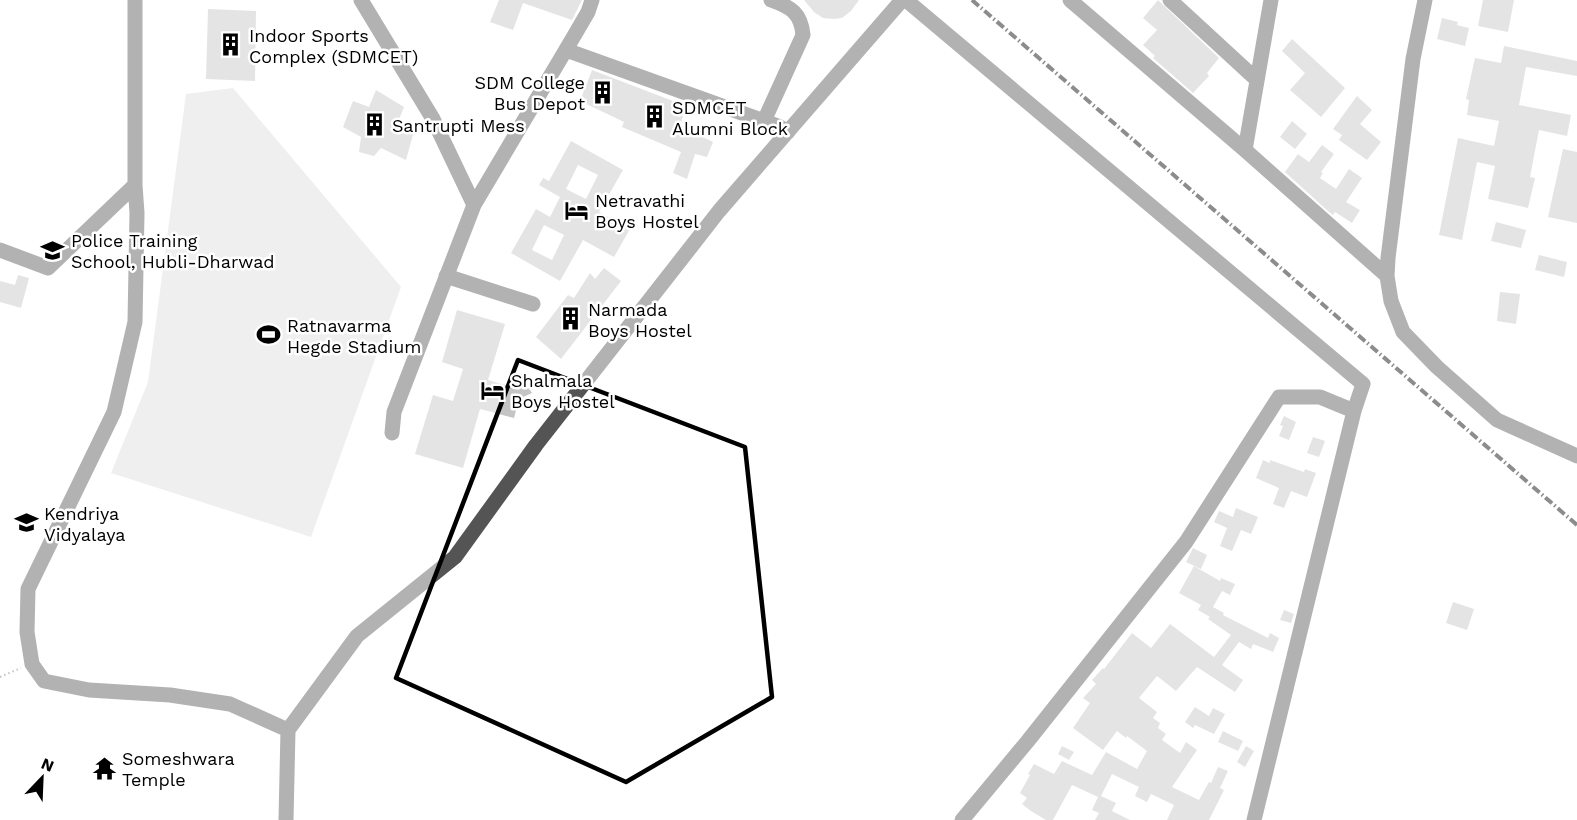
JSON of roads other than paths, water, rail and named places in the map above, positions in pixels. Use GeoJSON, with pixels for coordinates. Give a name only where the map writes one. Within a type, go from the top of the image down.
{"type":"FeatureCollection","features":[{"type":"Feature","properties":{"kind":"street"},"geometry":{"type":"LineString","coordinates":[[135,0],[137,213],[135,322],[114,412],[28,589],[27,632],[32,664],[44,681],[89,690],[170,695],[230,704],[288,730]]}},
{"type":"Feature","properties":{"kind":"street"},"geometry":{"type":"LineString","coordinates":[[361,0],[433,119],[474,205]]}},
{"type":"Feature","properties":{"kind":"street"},"geometry":{"type":"LineString","coordinates":[[392,433],[394,412],[474,205],[588,12],[592,0]]}},
{"type":"Feature","properties":{"kind":"street"},"geometry":{"type":"LineString","coordinates":[[764,122],[803,36],[802,25],[791,8],[771,0]]}},
{"type":"Feature","properties":{"kind":"street"},"geometry":{"type":"LineString","coordinates":[[286,820],[288,730],[357,636],[455,557],[536,445],[704,230],[904,0],[1363,384],[1354,411],[1254,820]]}},
{"type":"Feature","properties":{"kind":"street"},"geometry":{"type":"LineString","coordinates":[[1070,0],[1387,276]]}},
{"type":"Feature","properties":{"kind":"street"},"geometry":{"type":"LineString","coordinates":[[1170,0],[1257,80]]}},
{"type":"Feature","properties":{"kind":"street"},"geometry":{"type":"LineString","coordinates":[[1245,150],[1271,0]]}},
{"type":"Feature","properties":{"kind":"street"},"geometry":{"type":"LineString","coordinates":[[1425,0],[1413,59],[1387,276],[1391,301],[1403,332],[1437,367],[1497,420],[1577,456]]}},
{"type":"Feature","properties":{"kind":"street"},"geometry":{"type":"LineString","coordinates":[[566,50],[788,132]]}},
{"type":"Feature","properties":{"kind":"street"},"geometry":{"type":"LineString","coordinates":[[0,250],[48,268],[135,185]]}},
{"type":"Feature","properties":{"kind":"street"},"geometry":{"type":"LineString","coordinates":[[446,276],[533,304]]}},
{"type":"Feature","properties":{"kind":"street"},"geometry":{"type":"LineString","coordinates":[[962,820],[1186,542],[1279,397],[1320,397],[1354,411]]}},
{"type":"Feature","properties":{"kind":"railway"},"geometry":{"type":"LineString","coordinates":[[972,0],[1577,525]]}},
{"type":"Feature","properties":{"kind":"place","name":"Indoor Sports Complex (SDMCET)"},"geometry":{"type":"Point","coordinates":[231,45]}},
{"type":"Feature","properties":{"kind":"place","name":"SDM College Bus Depot"},"geometry":{"type":"Point","coordinates":[603,92]}},
{"type":"Feature","properties":{"kind":"place","name":"SDMCET Alumni Block"},"geometry":{"type":"Point","coordinates":[654,117]}},
{"type":"Feature","properties":{"kind":"place","name":"Santrupti Mess"},"geometry":{"type":"Point","coordinates":[374,125]}},
{"type":"Feature","properties":{"kind":"place","name":"Netravathi Boys Hostel"},"geometry":{"type":"Point","coordinates":[577,210]}},
{"type":"Feature","properties":{"kind":"place","name":"Police Training School, Hubli-Dharwad"},"geometry":{"type":"Point","coordinates":[53,250]}},
{"type":"Feature","properties":{"kind":"place","name":"Narmada Boys Hostel"},"geometry":{"type":"Point","coordinates":[570,319]}},
{"type":"Feature","properties":{"kind":"place","name":"Ratnavarma Hegde Stadium"},"geometry":{"type":"Point","coordinates":[269,335]}},
{"type":"Feature","properties":{"kind":"place","name":"Shalmala Boys Hostel"},"geometry":{"type":"Point","coordinates":[493,390]}},
{"type":"Feature","properties":{"kind":"place","name":"Kendriya Vidyalaya"},"geometry":{"type":"Point","coordinates":[26,523]}},
{"type":"Feature","properties":{"kind":"place","name":"Someshwara Temple"},"geometry":{"type":"Point","coordinates":[104,768]}}]}
